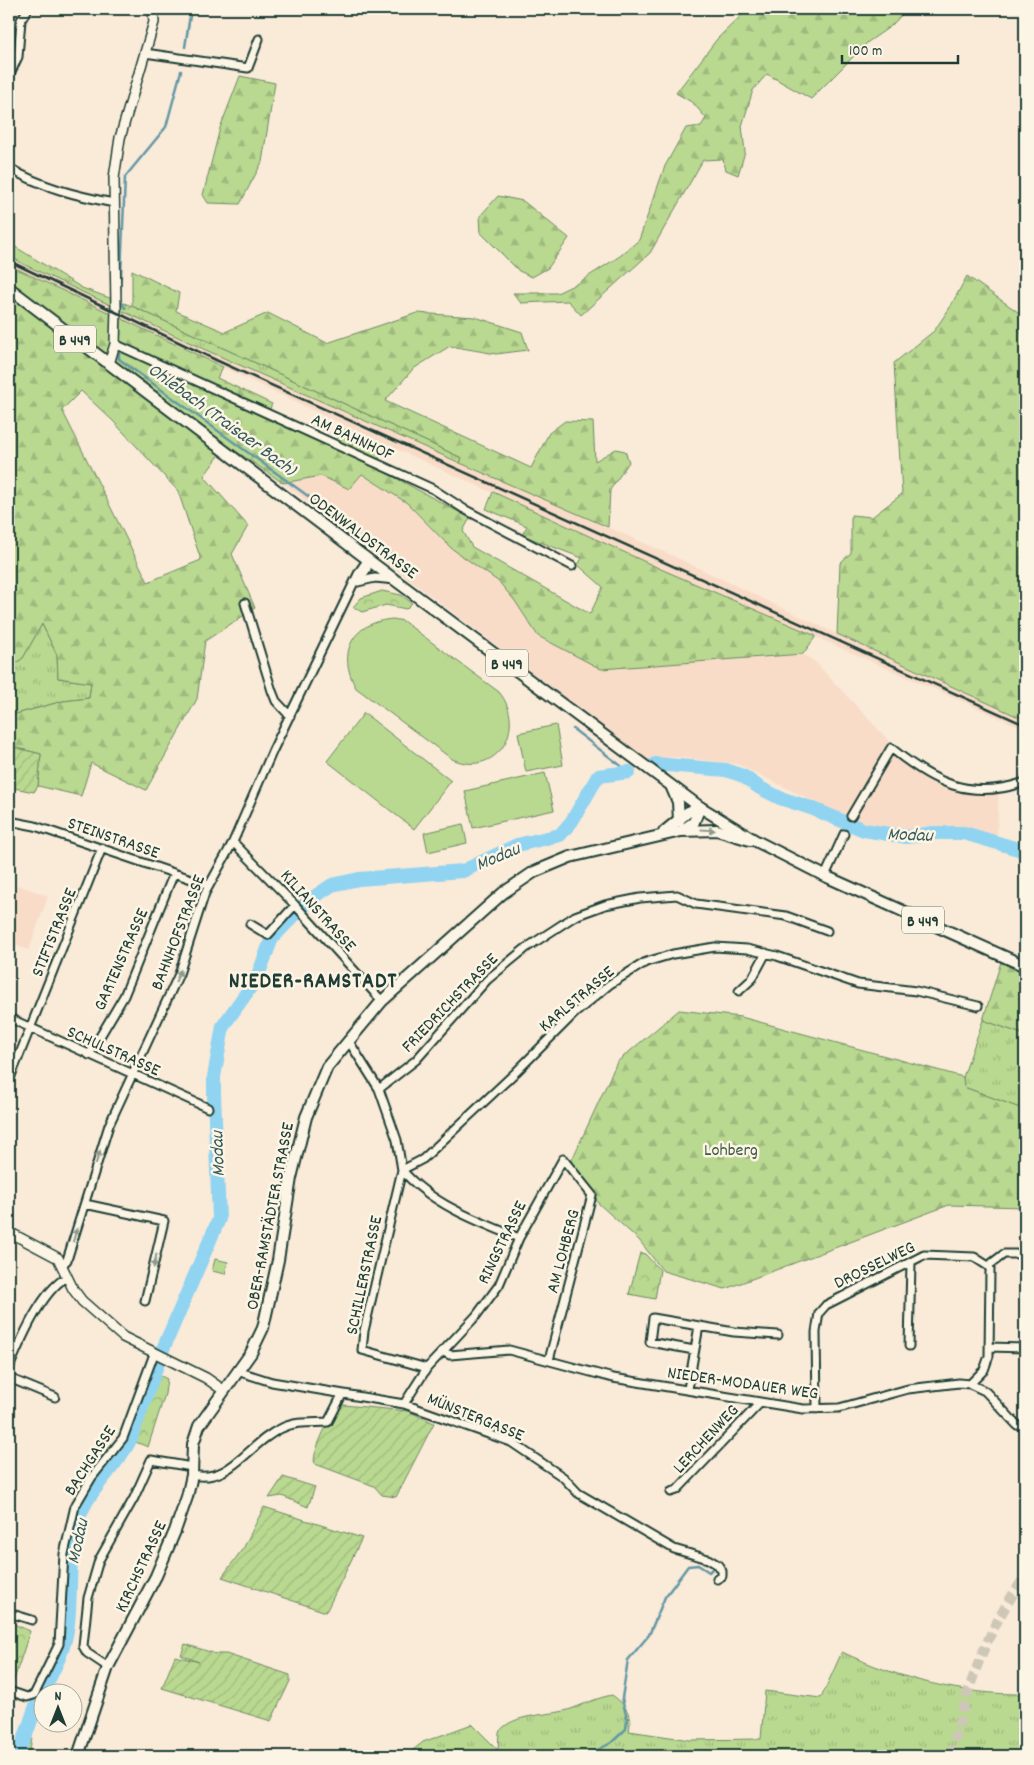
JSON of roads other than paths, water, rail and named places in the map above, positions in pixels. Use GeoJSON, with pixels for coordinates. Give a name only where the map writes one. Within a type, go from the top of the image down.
{"type":"FeatureCollection","features":[{"type":"Feature","properties":{"kind":"main road","name":"ODENWALDSTRASSE"},"geometry":{"type":"LineString","coordinates":[[9,288],[394,580],[700,807]]}},
{"type":"Feature","properties":{"kind":"main road"},"geometry":{"type":"LineString","coordinates":[[672,788],[678,802],[680,826],[717,830],[756,841]]}},
{"type":"Feature","properties":{"kind":"main road","name":"OBER-RAMSTÄDTER STRASSE"},"geometry":{"type":"LineString","coordinates":[[223,1390],[252,1353],[263,1328],[278,1260],[291,1178],[306,1117],[327,1067],[348,1040],[382,1001],[503,893],[534,872],[570,857],[659,836],[694,822],[700,807]]}},
{"type":"Feature","properties":{"kind":"main road","name":"B 449"},"geometry":{"type":"LineString","coordinates":[[700,807],[756,841],[825,876],[1025,966]]}},
{"type":"Feature","properties":{"kind":"main road","name":"KIRCHSTRASSE"},"geometry":{"type":"LineString","coordinates":[[78,1756],[108,1667],[156,1576],[176,1531],[192,1471],[194,1436],[223,1390]]}},
{"type":"Feature","properties":{"kind":"street"},"geometry":{"type":"LineString","coordinates":[[9,76],[18,57],[21,20],[28,9]]}},
{"type":"Feature","properties":{"kind":"street"},"geometry":{"type":"LineString","coordinates":[[109,364],[115,344],[117,294],[114,178],[120,138],[154,22],[154,10]]}},
{"type":"Feature","properties":{"kind":"street"},"geometry":{"type":"LineString","coordinates":[[145,53],[248,68],[259,39]]}},
{"type":"Feature","properties":{"kind":"street"},"geometry":{"type":"LineString","coordinates":[[9,168],[25,177],[69,194],[114,203]]}},
{"type":"Feature","properties":{"kind":"street","name":"AM BAHNHOF"},"geometry":{"type":"LineString","coordinates":[[115,344],[433,489],[464,510],[572,566]]}},
{"type":"Feature","properties":{"kind":"street","name":"BAHNHOFSTRASSE"},"geometry":{"type":"LineString","coordinates":[[351,590],[367,569],[368,559]]}},
{"type":"Feature","properties":{"kind":"street","name":"BAHNHOFSTRASSE"},"geometry":{"type":"LineString","coordinates":[[62,1265],[68,1260],[109,1125],[179,974],[209,885],[233,842],[290,716],[368,559]]}},
{"type":"Feature","properties":{"kind":"street"},"geometry":{"type":"LineString","coordinates":[[358,582],[375,578],[394,580]]}},
{"type":"Feature","properties":{"kind":"street"},"geometry":{"type":"LineString","coordinates":[[245,603],[272,691],[276,701],[290,716]]}},
{"type":"Feature","properties":{"kind":"street"},"geometry":{"type":"LineString","coordinates":[[852,816],[891,748],[920,772],[957,788],[996,789],[1025,782]]}},
{"type":"Feature","properties":{"kind":"street","name":"STEINSTRASSE"},"geometry":{"type":"LineString","coordinates":[[9,821],[35,826],[209,885]]}},
{"type":"Feature","properties":{"kind":"street"},"geometry":{"type":"LineString","coordinates":[[825,876],[844,834]]}},
{"type":"Feature","properties":{"kind":"street","name":"KILIANSTRASSE"},"geometry":{"type":"LineString","coordinates":[[233,842],[295,905],[382,1001]]}},
{"type":"Feature","properties":{"kind":"street","name":"STIFTSTRASSE"},"geometry":{"type":"LineString","coordinates":[[9,1081],[102,848]]}},
{"type":"Feature","properties":{"kind":"street","name":"GARTENSTRASSE"},"geometry":{"type":"LineString","coordinates":[[90,1055],[124,996],[174,873]]}},
{"type":"Feature","properties":{"kind":"street","name":"FRIEDRICHSTRASSE"},"geometry":{"type":"LineString","coordinates":[[379,1089],[416,1060],[487,980],[526,948],[575,916],[605,905],[640,898],[677,895],[696,904],[786,916],[827,931]]}},
{"type":"Feature","properties":{"kind":"street"},"geometry":{"type":"LineString","coordinates":[[250,924],[268,935],[295,905]]}},
{"type":"Feature","properties":{"kind":"street","name":"KARLSTRASSE"},"geometry":{"type":"LineString","coordinates":[[402,1170],[422,1160],[516,1072],[574,1014],[610,984],[646,962],[673,954],[715,948],[766,953],[858,984],[916,991],[978,1006]]}},
{"type":"Feature","properties":{"kind":"street"},"geometry":{"type":"LineString","coordinates":[[738,991],[752,979],[766,953]]}},
{"type":"Feature","properties":{"kind":"street","name":"SCHULSTRASSE"},"geometry":{"type":"LineString","coordinates":[[9,1018],[208,1108]]}},
{"type":"Feature","properties":{"kind":"street"},"geometry":{"type":"LineString","coordinates":[[348,1040],[379,1089],[397,1140],[402,1170],[411,1181],[441,1201],[486,1225],[519,1238]]}},
{"type":"Feature","properties":{"kind":"street","name":"RINGSTRASSE"},"geometry":{"type":"LineString","coordinates":[[404,1404],[427,1368],[476,1316],[499,1285],[519,1238],[563,1159]]}},
{"type":"Feature","properties":{"kind":"street","name":"AM LOHBERG"},"geometry":{"type":"LineString","coordinates":[[549,1360],[592,1195],[563,1159]]}},
{"type":"Feature","properties":{"kind":"street","name":"SCHILLERSTRASSE"},"geometry":{"type":"LineString","coordinates":[[402,1170],[364,1331],[362,1350],[427,1368]]}},
{"type":"Feature","properties":{"kind":"street"},"geometry":{"type":"LineString","coordinates":[[85,1204],[164,1221],[145,1301]]}},
{"type":"Feature","properties":{"kind":"street"},"geometry":{"type":"LineString","coordinates":[[9,1232],[51,1252],[62,1265],[82,1301],[123,1336],[154,1354],[206,1378],[223,1390]]}},
{"type":"Feature","properties":{"kind":"street"},"geometry":{"type":"LineString","coordinates":[[1025,1254],[1004,1254],[988,1266],[991,1274],[990,1347],[984,1370],[970,1384],[985,1391],[1017,1425],[1025,1426]]}},
{"type":"Feature","properties":{"kind":"street","name":"DROSSELWEG"},"geometry":{"type":"LineString","coordinates":[[817,1409],[816,1332],[819,1313],[826,1304],[924,1255],[974,1257],[988,1266]]}},
{"type":"Feature","properties":{"kind":"street"},"geometry":{"type":"LineString","coordinates":[[909,1346],[911,1263]]}},
{"type":"Feature","properties":{"kind":"street"},"geometry":{"type":"LineString","coordinates":[[9,1368],[31,1321],[56,1285],[67,1277]]}},
{"type":"Feature","properties":{"kind":"street"},"geometry":{"type":"LineString","coordinates":[[694,1350],[650,1342],[653,1318],[699,1326],[778,1335]]}},
{"type":"Feature","properties":{"kind":"street"},"geometry":{"type":"LineString","coordinates":[[688,1389],[699,1326]]}},
{"type":"Feature","properties":{"kind":"street"},"geometry":{"type":"LineString","coordinates":[[990,1347],[1025,1348]]}},
{"type":"Feature","properties":{"kind":"street","name":"NIEDER-MODAUER WEG"},"geometry":{"type":"LineString","coordinates":[[442,1351],[450,1355],[509,1350],[613,1378],[688,1389],[760,1403],[817,1409],[858,1404],[908,1389],[945,1383],[970,1384]]}},
{"type":"Feature","properties":{"kind":"street","name":"BACHGASSE"},"geometry":{"type":"LineString","coordinates":[[9,1691],[30,1697],[39,1686],[59,1644],[64,1554],[75,1506],[92,1477],[123,1438],[154,1354]]}},
{"type":"Feature","properties":{"kind":"street","name":"MÜNSTERGASSE"},"geometry":{"type":"LineString","coordinates":[[237,1371],[272,1382],[404,1404],[511,1442],[563,1477],[578,1493],[674,1549],[711,1560],[722,1571],[722,1576],[717,1579]]}},
{"type":"Feature","properties":{"kind":"street"},"geometry":{"type":"LineString","coordinates":[[9,1378],[55,1397]]}},
{"type":"Feature","properties":{"kind":"street"},"geometry":{"type":"LineString","coordinates":[[108,1667],[87,1653],[83,1646],[88,1598],[99,1560],[134,1498],[151,1460],[207,1477],[222,1473],[241,1460],[268,1435],[280,1428],[292,1424],[328,1422],[342,1395]]}},
{"type":"Feature","properties":{"kind":"street","name":"LERCHENWEG"},"geometry":{"type":"LineString","coordinates":[[671,1492],[677,1490],[760,1403]]}},
{"type":"Feature","properties":{"kind":"street"},"geometry":{"type":"LineString","coordinates":[[9,1613],[32,1620]]}},
{"type":"Feature","properties":{"kind":"waterway","name":"Ohlebach (Traisaer Bach)"},"geometry":{"type":"LineString","coordinates":[[185,47],[191,9]]}},
{"type":"Feature","properties":{"kind":"waterway","name":"Ohlebach (Traisaer Bach)"},"geometry":{"type":"LineString","coordinates":[[125,308],[120,299],[125,177],[166,127],[181,71]]}},
{"type":"Feature","properties":{"kind":"waterway","name":"Ohlebach (Traisaer Bach)"},"geometry":{"type":"LineString","coordinates":[[120,321],[120,335]]}},
{"type":"Feature","properties":{"kind":"waterway","name":"Ohlebach (Traisaer Bach)"},"geometry":{"type":"LineString","coordinates":[[119,350],[119,359],[319,504]]}},
{"type":"Feature","properties":{"kind":"waterway","name":"Ohlebach (Traisaer Bach)"},"geometry":{"type":"LineString","coordinates":[[390,554],[402,564],[403,568]]}},
{"type":"Feature","properties":{"kind":"waterway","name":"Ohlebach (Traisaer Bach)"},"geometry":{"type":"LineString","coordinates":[[573,729],[629,772]]}},
{"type":"Feature","properties":{"kind":"waterway","name":"Modau"},"geometry":{"type":"LineString","coordinates":[[655,764],[726,770],[743,776],[760,788],[780,798],[811,808],[864,830],[907,837],[933,833],[964,833],[1025,851]]}},
{"type":"Feature","properties":{"kind":"waterway","name":"Modau"},"geometry":{"type":"LineString","coordinates":[[15,1756],[23,1742],[64,1643],[69,1610],[72,1546],[78,1521],[95,1488],[118,1459],[131,1438],[163,1349],[219,1219],[214,1077],[223,1026],[257,978],[272,938],[308,901],[332,885],[359,879],[463,871],[517,845],[560,835],[572,821],[598,776],[629,772]]}},
{"type":"Feature","properties":{"kind":"waterway"},"geometry":{"type":"LineString","coordinates":[[586,1756],[611,1743],[626,1729],[627,1719],[622,1698],[628,1660],[649,1635],[665,1597],[688,1566],[698,1565],[709,1572],[713,1568]]}},
{"type":"Feature","properties":{"kind":"tunnel"},"geometry":{"type":"LineString","coordinates":[[951,1756],[970,1685],[988,1640],[1011,1597],[1025,1577]]}},
{"type":"Feature","properties":{"kind":"railway"},"geometry":{"type":"LineString","coordinates":[[9,261],[218,361],[1025,725]]}},
{"type":"Feature","properties":{"kind":"district","name":"NIEDER-RAMSTADT"},"geometry":{"type":"Point","coordinates":[313,979]}},
{"type":"Feature","properties":{"kind":"park label","name":"Lohberg"},"geometry":{"type":"Point","coordinates":[731,1149]}}]}
